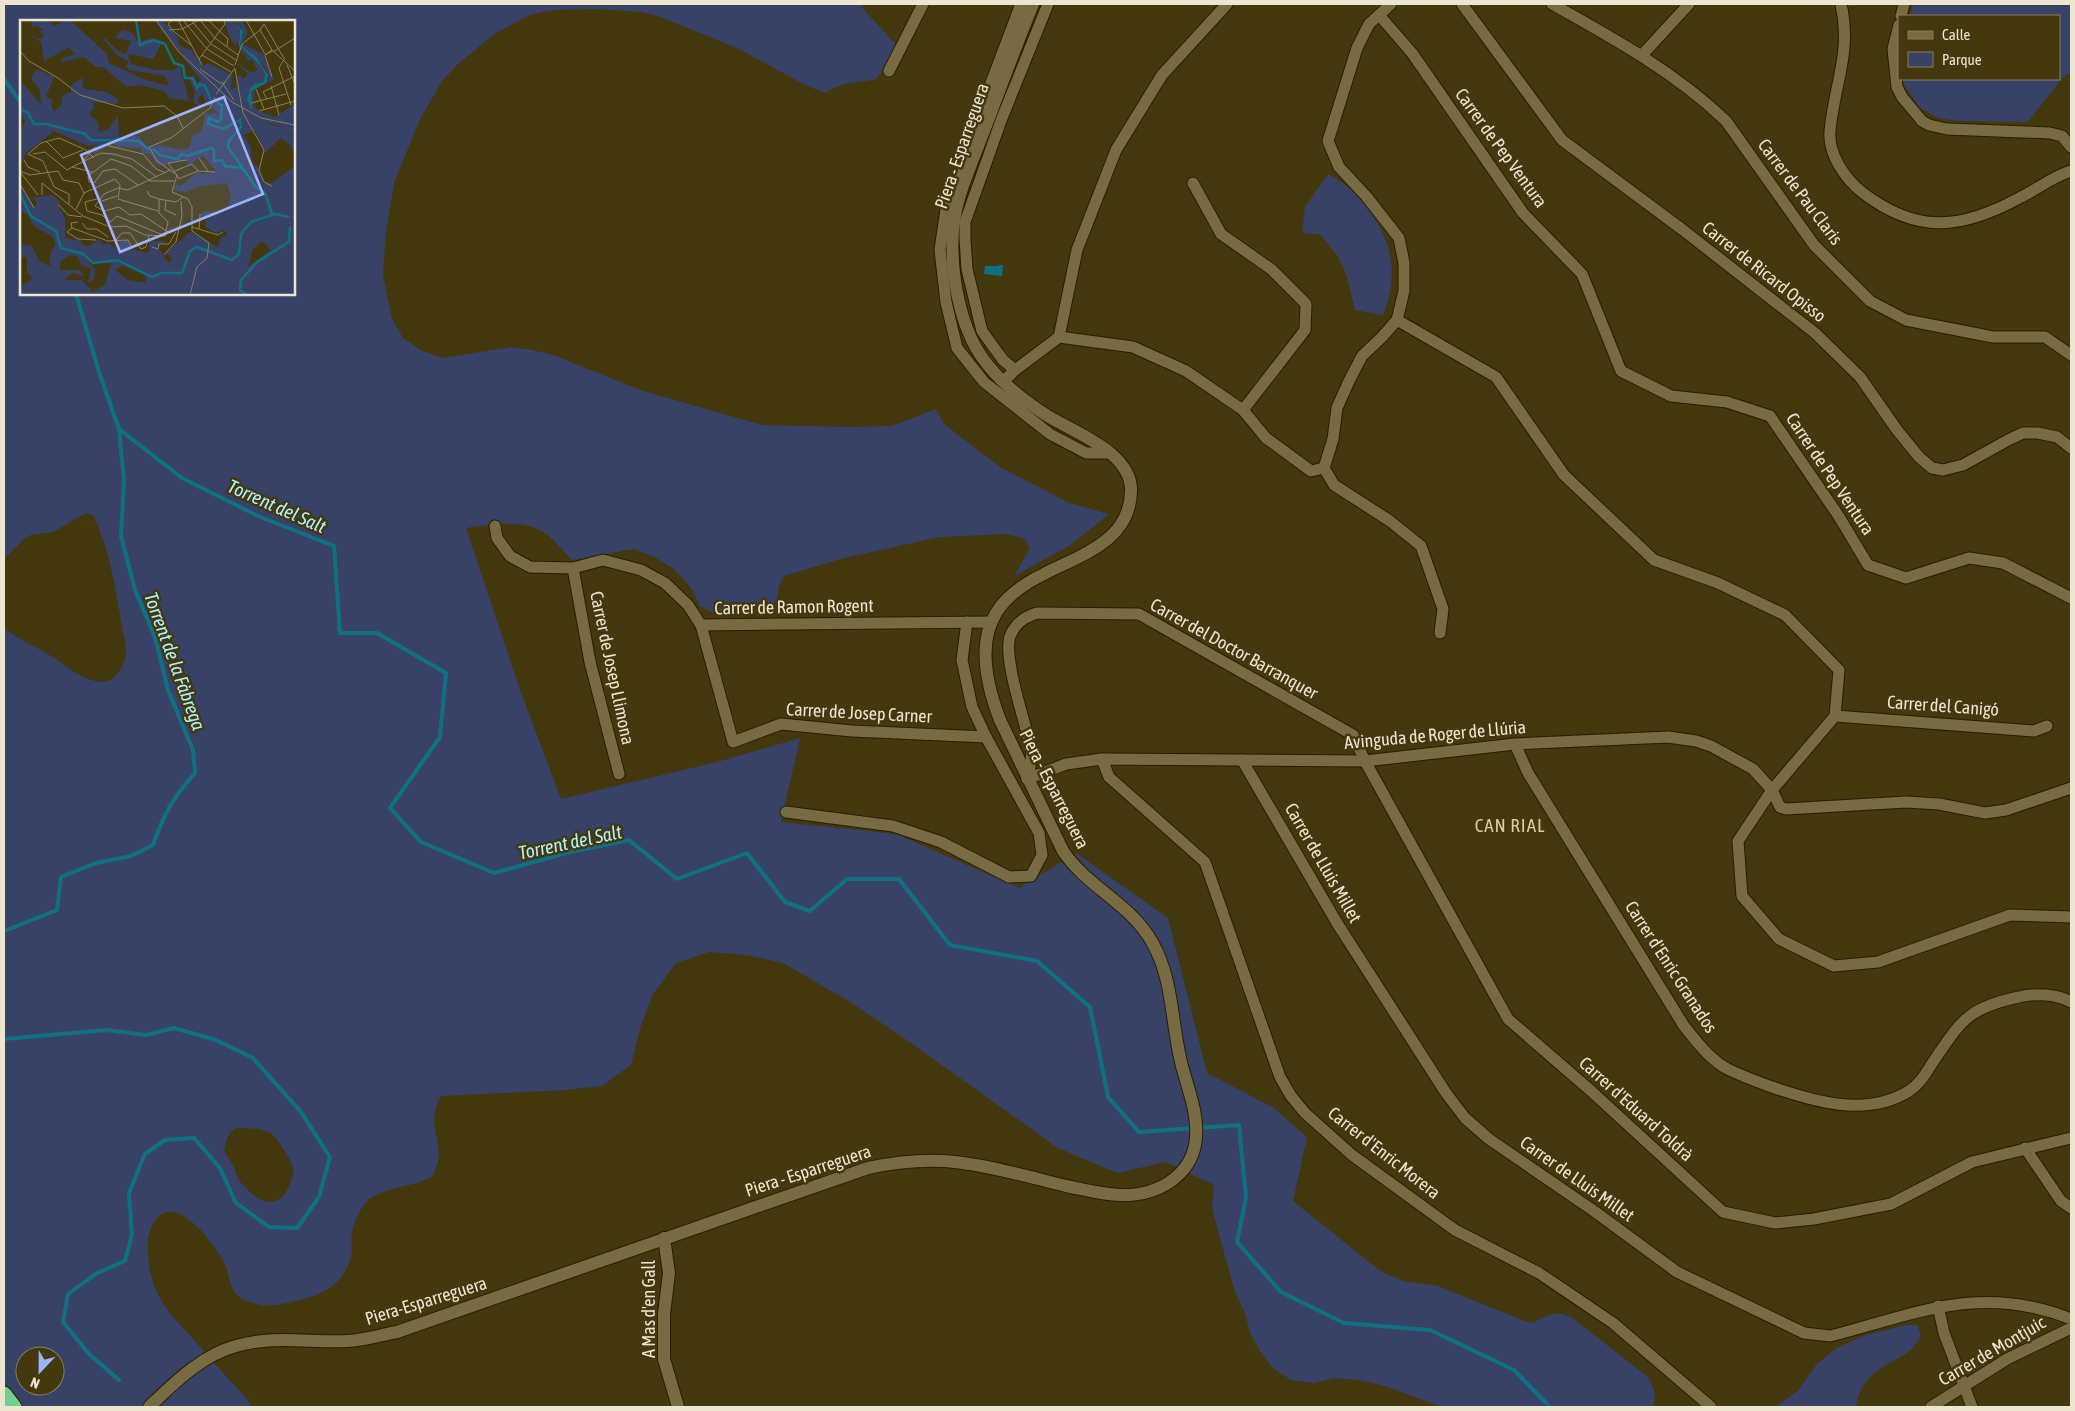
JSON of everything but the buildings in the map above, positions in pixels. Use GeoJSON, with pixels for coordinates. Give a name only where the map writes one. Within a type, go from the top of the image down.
{"type":"FeatureCollection","features":[{"type":"Feature","properties":{"kind":"highway"},"geometry":{"type":"LineString","coordinates":[[4,1394],[14,1407]]}},
{"type":"Feature","properties":{"kind":"main road","name":"Piera - Esparreguera"},"geometry":{"type":"LineString","coordinates":[[664,1238],[854,1172],[901,1163],[955,1162],[1114,1195],[1142,1194],[1153,1191],[1174,1180],[1185,1170],[1195,1146],[1196,1120],[1177,1041],[1167,979],[1162,961],[1140,923],[1078,870],[1070,860],[1027,779],[1000,720],[989,688],[985,657],[986,642],[992,622],[1000,607],[1027,582],[1099,546],[1119,527],[1128,510],[1132,491],[1131,482],[1125,468],[1111,453],[1043,413],[1003,382],[984,360],[968,332],[963,316],[956,278],[953,231],[956,208],[1033,4]]}},
{"type":"Feature","properties":{"kind":"main road","name":"Piera-Esparreguera"},"geometry":{"type":"LineString","coordinates":[[149,1407],[180,1377],[206,1360],[236,1346],[264,1340],[349,1341],[397,1332],[664,1238]]}},
{"type":"Feature","properties":{"kind":"main road","name":"A Mas d'en Gall"},"geometry":{"type":"LineString","coordinates":[[664,1238],[669,1273],[664,1314],[664,1359],[678,1407]]}},
{"type":"Feature","properties":{"kind":"street"},"geometry":{"type":"LineString","coordinates":[[889,71],[922,4]]}},
{"type":"Feature","properties":{"kind":"street"},"geometry":{"type":"LineString","coordinates":[[1021,4],[969,141],[946,210],[940,250],[946,302],[957,348],[984,382],[1050,434],[1086,453],[1111,453]]}},
{"type":"Feature","properties":{"kind":"street"},"geometry":{"type":"LineString","coordinates":[[1015,370],[1003,360],[982,331],[968,269],[965,239],[966,222],[1002,118],[1048,4]]}},
{"type":"Feature","properties":{"kind":"street"},"geometry":{"type":"LineString","coordinates":[[1003,382],[1015,370],[1059,337],[1077,250],[1116,150],[1162,75],[1226,4]]}},
{"type":"Feature","properties":{"kind":"street"},"geometry":{"type":"LineString","coordinates":[[1391,4],[1369,24],[1358,48],[1328,141],[1339,167],[1366,196],[1399,238],[1404,263],[1404,291],[1397,320],[1362,356],[1349,381],[1337,408],[1333,440],[1324,468],[1334,485],[1390,521],[1421,546],[1443,610],[1440,634]]}},
{"type":"Feature","properties":{"kind":"street","name":"Carrer de Ricard Opisso"},"geometry":{"type":"LineString","coordinates":[[1462,4],[1562,140],[1691,236],[1815,333],[1860,377],[1898,430],[1919,456],[1932,468],[1943,470],[1963,465],[2023,433],[2038,433],[2057,437],[2071,448]]}},
{"type":"Feature","properties":{"kind":"street","name":"Carrer de Pau Claris"},"geometry":{"type":"LineString","coordinates":[[1552,4],[1642,55],[1709,104],[1726,121],[1814,245],[1870,301],[1906,320],[1992,337],[2045,337],[2071,355]]}},
{"type":"Feature","properties":{"kind":"street"},"geometry":{"type":"LineString","coordinates":[[1642,55],[1689,4]]}},
{"type":"Feature","properties":{"kind":"street"},"geometry":{"type":"LineString","coordinates":[[1841,4],[1845,29],[1845,52],[1830,132],[1831,149],[1843,172],[1858,190],[1881,207],[1901,216],[1919,221],[1957,223],[2008,205],[2071,170]]}},
{"type":"Feature","properties":{"kind":"street","name":"Carrer de Pep Ventura"},"geometry":{"type":"LineString","coordinates":[[1379,15],[1412,53],[1523,213],[1582,274],[1621,371],[1671,396],[1727,402],[1770,416],[1838,514],[1868,565],[1906,578],[1969,558],[2003,562],[2071,598]]}},
{"type":"Feature","properties":{"kind":"street"},"geometry":{"type":"LineString","coordinates":[[1898,29],[1893,49],[1897,88],[1922,121],[1929,125],[1947,129],[2050,133],[2062,136],[2071,147]]}},
{"type":"Feature","properties":{"kind":"street"},"geometry":{"type":"LineString","coordinates":[[1193,183],[1221,234],[1271,268],[1306,304],[1305,330],[1243,410]]}},
{"type":"Feature","properties":{"kind":"street"},"geometry":{"type":"LineString","coordinates":[[1397,320],[1496,377],[1564,475],[1654,560],[1718,583],[1785,615],[1839,670],[1835,716],[1772,790],[1738,841],[1742,896],[1779,939],[1834,966],[1878,962],[2010,915],[2071,918]]}},
{"type":"Feature","properties":{"kind":"street"},"geometry":{"type":"LineString","coordinates":[[1059,337],[1133,347],[1186,371],[1243,410],[1266,438],[1311,472],[1324,468]]}},
{"type":"Feature","properties":{"kind":"street","name":"Carrer de Ramon Rogent"},"geometry":{"type":"LineString","coordinates":[[495,526],[497,538],[510,556],[530,567],[574,568],[603,560],[641,570],[665,582],[688,605],[701,626],[992,622]]}},
{"type":"Feature","properties":{"kind":"street","name":"Carrer de Josep Llimona"},"geometry":{"type":"LineString","coordinates":[[574,568],[590,662],[618,774]]}},
{"type":"Feature","properties":{"kind":"street","name":"Carrer del Doctor Barranquer"},"geometry":{"type":"LineString","coordinates":[[1027,779],[1031,749],[1023,722],[1009,649],[1010,635],[1022,619],[1037,613],[1138,614],[1353,735],[1364,762]]}},
{"type":"Feature","properties":{"kind":"street"},"geometry":{"type":"LineString","coordinates":[[786,812],[893,826],[941,842],[1009,877],[1031,876],[1042,855],[1039,832],[986,737],[972,707],[962,660],[967,622]]}},
{"type":"Feature","properties":{"kind":"street","name":"Carrer de Josep Carner"},"geometry":{"type":"LineString","coordinates":[[701,626],[733,742],[781,724],[852,731],[986,737]]}},
{"type":"Feature","properties":{"kind":"street","name":"Carrer del Canigó"},"geometry":{"type":"LineString","coordinates":[[1835,716],[2034,731],[2047,726]]}},
{"type":"Feature","properties":{"kind":"street","name":"Avinguda de Roger de Llúria"},"geometry":{"type":"LineString","coordinates":[[1027,779],[1066,764],[1102,759],[1364,762],[1515,744],[1668,737],[1689,740],[1718,749],[1753,769],[1772,790]]}},
{"type":"Feature","properties":{"kind":"street","name":"Carrer d'Enric Granados"},"geometry":{"type":"LineString","coordinates":[[1515,744],[1528,773],[1684,1026],[1712,1058],[1742,1076],[1820,1102],[1851,1105],[1882,1101],[1908,1091],[1920,1082],[1957,1028],[1966,1017],[1979,1008],[2002,1000],[2026,995],[2052,995],[2071,1002]]}},
{"type":"Feature","properties":{"kind":"street","name":"Carrer d'Enric Morera"},"geometry":{"type":"LineString","coordinates":[[1102,759],[1109,777],[1205,862],[1280,1077],[1291,1096],[1305,1113],[1352,1155],[1456,1230],[1539,1273],[1613,1324],[1711,1407]]}},
{"type":"Feature","properties":{"kind":"street","name":"Carrer de Lluis Millet"},"geometry":{"type":"LineString","coordinates":[[1242,760],[1337,922],[1446,1093],[1465,1118],[1489,1139],[1594,1211],[1677,1272],[1804,1333],[1830,1336],[1938,1306],[1994,1301],[2017,1304],[2071,1319]]}},
{"type":"Feature","properties":{"kind":"street","name":"Carrer d'Eduard Toldrà"},"geometry":{"type":"LineString","coordinates":[[1364,762],[1508,1019],[1590,1090],[1723,1212],[1775,1223],[1814,1219],[1891,1204],[1972,1162],[2025,1148]]}},
{"type":"Feature","properties":{"kind":"street"},"geometry":{"type":"LineString","coordinates":[[1772,790],[1780,806],[1786,809],[1906,802],[1939,804],[1985,813],[2006,810],[2071,788]]}},
{"type":"Feature","properties":{"kind":"street"},"geometry":{"type":"LineString","coordinates":[[2071,1138],[2025,1148],[2061,1201],[2071,1208]]}},
{"type":"Feature","properties":{"kind":"street"},"geometry":{"type":"LineString","coordinates":[[1938,1306],[1944,1333],[1972,1407]]}},
{"type":"Feature","properties":{"kind":"street","name":"Carrer de Montjuic"},"geometry":{"type":"LineString","coordinates":[[1931,1407],[2008,1359],[2071,1328]]}},
{"type":"Feature","properties":{"kind":"green space"},"geometry":{"type":"Polygon","coordinates":[[[4,4],[859,4],[896,45],[877,79],[844,84],[826,93],[807,86],[739,49],[661,17],[641,12],[599,9],[555,10],[532,14],[493,35],[459,63],[442,81],[420,119],[394,183],[386,231],[383,275],[392,319],[403,338],[422,351],[443,358],[511,347],[532,350],[553,355],[640,390],[762,425],[892,426],[936,409],[944,424],[1000,467],[1069,503],[1109,514],[1069,546],[1014,576],[1030,548],[1024,538],[1004,534],[940,537],[844,558],[784,576],[779,586],[776,603],[713,613],[700,606],[691,588],[675,570],[656,558],[634,549],[572,560],[550,537],[531,527],[498,524],[466,528],[519,687],[561,799],[717,762],[800,738],[781,822],[896,834],[1019,888],[1076,853],[1168,918],[1207,1073],[1274,1108],[1307,1137],[1293,1201],[1380,1271],[1403,1281],[1438,1286],[1530,1323],[1558,1313],[1571,1317],[1648,1377],[1654,1392],[1653,1407],[1442,1407],[1382,1385],[1358,1380],[1335,1378],[1314,1383],[1291,1380],[1273,1368],[1260,1351],[1250,1333],[1245,1313],[1235,1292],[1212,1207],[1214,1185],[1166,1162],[1117,1173],[1058,1148],[908,1041],[847,1000],[783,963],[747,955],[709,952],[676,963],[653,994],[640,1028],[631,1065],[602,1086],[565,1090],[441,1096],[434,1118],[439,1155],[432,1176],[426,1180],[386,1191],[366,1202],[354,1224],[352,1252],[346,1270],[334,1284],[319,1294],[284,1304],[273,1305],[256,1304],[245,1300],[236,1294],[224,1262],[213,1245],[195,1225],[175,1212],[166,1212],[157,1218],[149,1235],[148,1254],[153,1281],[162,1302],[252,1407],[4,1407],[4,623],[6,630],[87,679],[103,682],[111,679],[118,673],[126,655],[111,567],[99,527],[93,515],[86,513],[53,532],[31,535],[25,538],[4,559],[4,4]],[[236,1128],[227,1138],[224,1151],[233,1165],[239,1180],[251,1193],[269,1202],[275,1201],[285,1194],[289,1186],[293,1177],[292,1165],[280,1143],[272,1134],[253,1129],[236,1128]]]}},
{"type":"Feature","properties":{"kind":"green space"},"geometry":{"type":"Polygon","coordinates":[[[1913,4],[2071,4],[2071,72],[2063,77],[2028,122],[1958,121],[1939,118],[1920,108],[1904,85],[1903,80],[2060,80],[2060,15],[1910,15],[1913,4]]]}},
{"type":"Feature","properties":{"kind":"green space"},"geometry":{"type":"Polygon","coordinates":[[[1328,174],[1357,195],[1382,232],[1391,258],[1392,271],[1388,300],[1383,315],[1355,310],[1347,277],[1340,260],[1319,234],[1302,233],[1305,207],[1328,174]]]}},
{"type":"Feature","properties":{"kind":"green space"},"geometry":{"type":"Polygon","coordinates":[[[1906,1325],[1917,1325],[1921,1336],[1915,1346],[1876,1372],[1868,1380],[1861,1392],[1856,1407],[1775,1407],[1798,1391],[1816,1365],[1835,1349],[1863,1336],[1906,1325]]]}},
{"type":"Feature","properties":{"kind":"shaded area"},"geometry":{"type":"Polygon","coordinates":[[[1003,265],[1002,276],[984,274],[985,266],[1003,265]]]}},
{"type":"Feature","properties":{"kind":"waterway","name":"Torrent de la Fàbrega"},"geometry":{"type":"LineString","coordinates":[[4,79],[20,102]]}},
{"type":"Feature","properties":{"kind":"waterway","name":"Torrent de la Fàbrega"},"geometry":{"type":"LineString","coordinates":[[4,931],[57,910],[61,877],[96,863],[131,856],[153,845],[170,806],[195,773],[193,750],[168,690],[155,637],[135,590],[121,536],[124,480],[119,429],[99,372],[76,295]]}},
{"type":"Feature","properties":{"kind":"waterway","name":"Torrent del Salt"},"geometry":{"type":"LineString","coordinates":[[119,429],[182,478],[258,516],[334,546],[340,633],[377,633],[446,673],[440,737],[390,808],[421,842],[494,873],[570,852],[629,840],[677,879],[747,853],[785,902],[810,911],[847,879],[899,879],[950,945],[1037,961],[1090,1007],[1108,1097],[1139,1132],[1239,1125],[1246,1197],[1237,1242],[1281,1292],[1344,1323],[1430,1330],[1514,1370],[1550,1407]]}},
{"type":"Feature","properties":{"kind":"waterway","name":"Torrent de la Fàbrega"},"geometry":{"type":"LineString","coordinates":[[4,1039],[107,1030],[146,1035],[174,1028],[216,1040],[253,1058],[301,1112],[330,1157],[319,1197],[297,1228],[269,1227],[236,1203],[220,1168],[194,1138],[165,1140],[145,1154],[129,1193],[132,1235],[125,1261],[97,1273],[68,1294],[63,1322],[89,1354],[119,1380]]}},
{"type":"Feature","properties":{"kind":"district","name":"CAN RIAL"},"geometry":{"type":"Point","coordinates":[1510,825]}}]}
